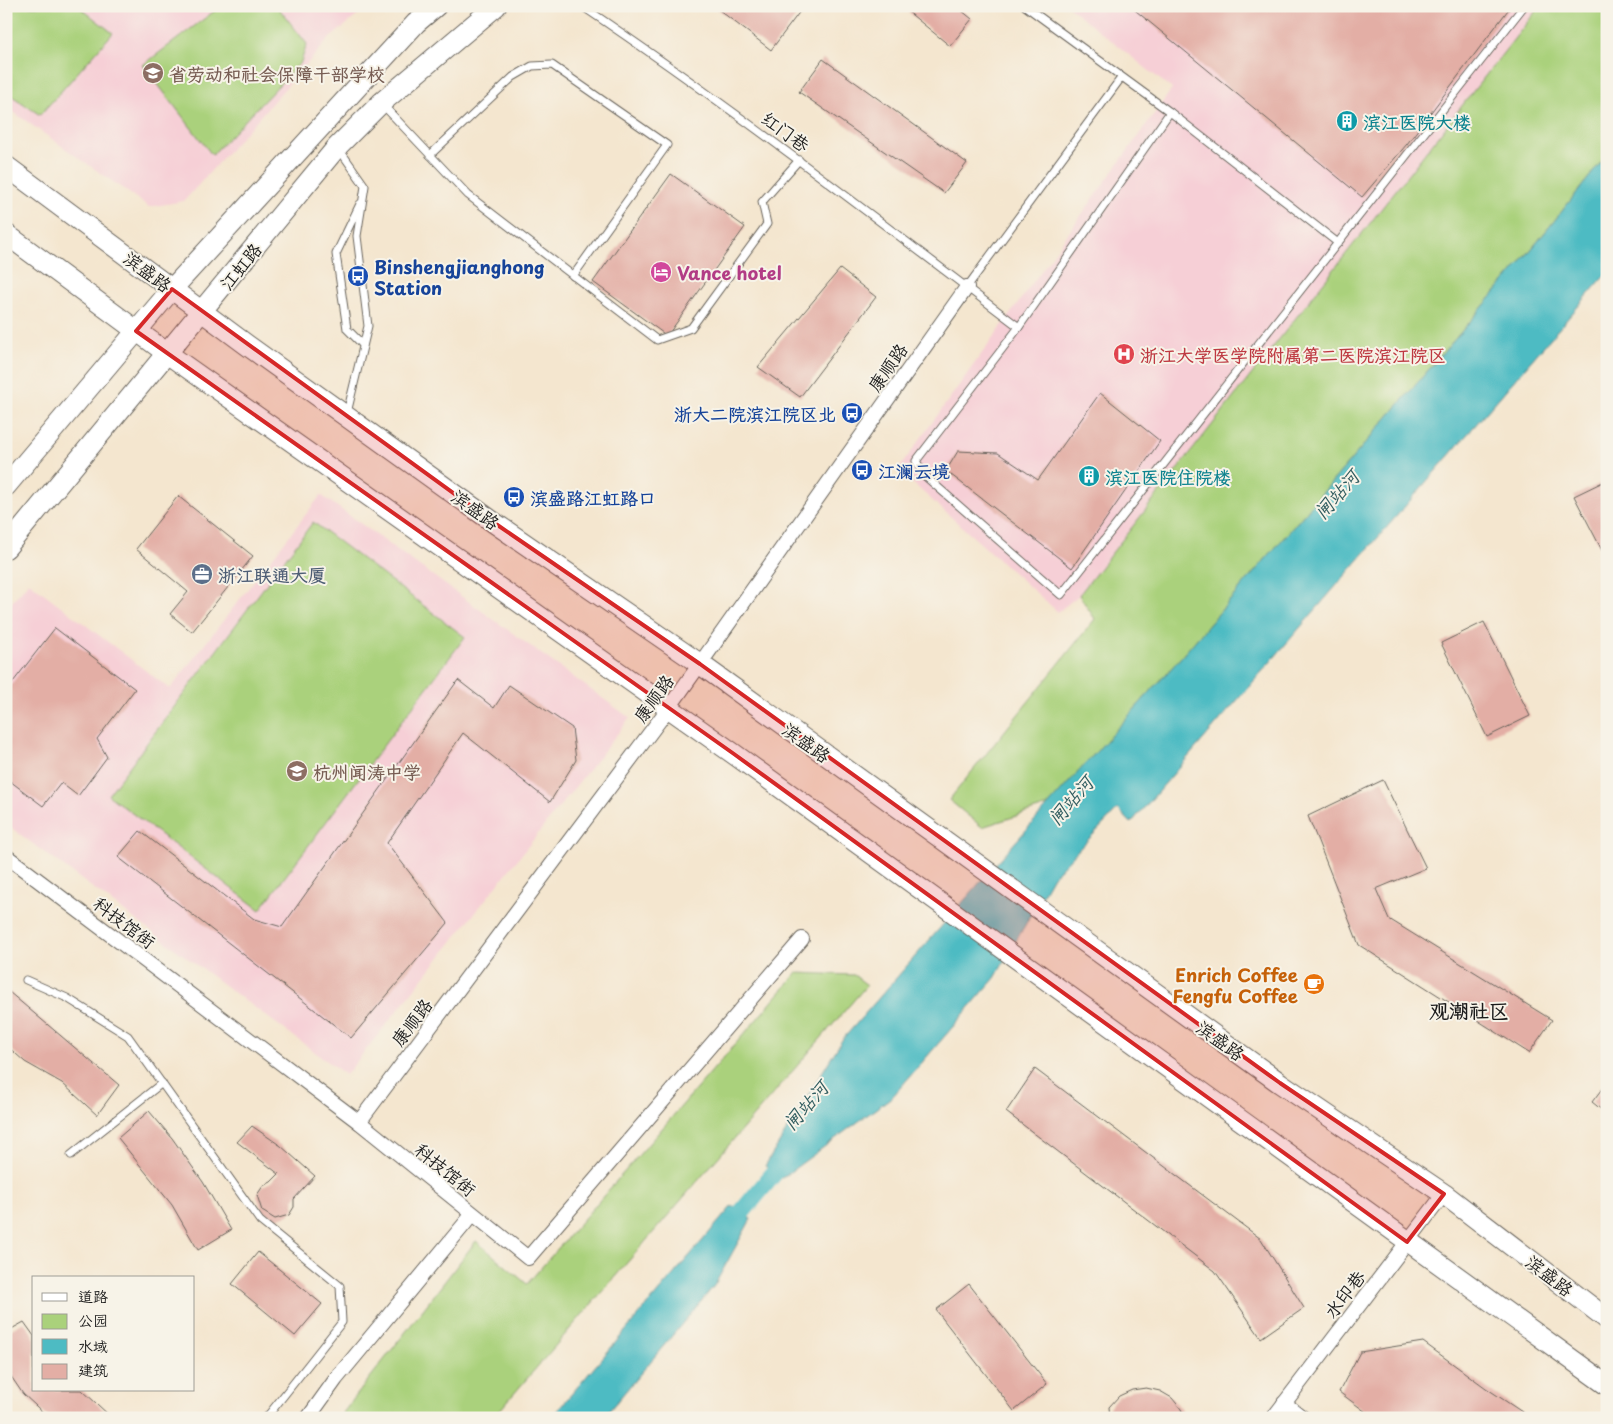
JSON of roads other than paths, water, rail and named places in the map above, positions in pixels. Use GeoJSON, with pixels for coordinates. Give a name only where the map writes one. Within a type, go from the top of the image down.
{"type":"FeatureCollection","features":[{"type":"Feature","properties":{"kind":"main road","name":"江虹路"},"geometry":{"type":"LineString","coordinates":[[6,486],[172,289],[416,24],[436,6]]}},
{"type":"Feature","properties":{"kind":"main road","name":"江虹路"},"geometry":{"type":"LineString","coordinates":[[6,548],[203,312],[337,147],[381,104],[496,6]]}},
{"type":"Feature","properties":{"kind":"main road","name":"滨盛路"},"geometry":{"type":"LineString","coordinates":[[6,166],[203,312],[496,524],[700,664],[1280,1083],[1444,1194],[1607,1319]]}},
{"type":"Feature","properties":{"kind":"main road"},"geometry":{"type":"LineString","coordinates":[[6,234],[136,331],[668,710],[734,754],[1242,1124],[1607,1385]]}},
{"type":"Feature","properties":{"kind":"street","name":"康顺路"},"geometry":{"type":"LineString","coordinates":[[359,1122],[668,710],[967,288]]}},
{"type":"Feature","properties":{"kind":"street","name":"科技馆街"},"geometry":{"type":"LineString","coordinates":[[6,856],[359,1122],[472,1215],[528,1258],[802,939]]}},
{"type":"Feature","properties":{"kind":"street","name":"水印巷"},"geometry":{"type":"LineString","coordinates":[[1273,1418],[1444,1194]]}},
{"type":"Feature","properties":{"kind":"street"},"geometry":{"type":"LineString","coordinates":[[308,1418],[336,1378],[472,1215]]}},
{"type":"Feature","properties":{"kind":"street"},"geometry":{"type":"LineString","coordinates":[[1284,1403],[1304,1418]]}},
{"type":"Feature","properties":{"kind":"lane","name":"红门巷"},"geometry":{"type":"LineString","coordinates":[[582,6],[669,65],[799,160],[1019,327]]}},
{"type":"Feature","properties":{"kind":"lane"},"geometry":{"type":"LineString","coordinates":[[1025,6],[1170,112],[1338,243]]}},
{"type":"Feature","properties":{"kind":"lane"},"geometry":{"type":"LineString","coordinates":[[1170,112],[1019,327],[916,461],[925,476],[1061,595],[1524,6]]}},
{"type":"Feature","properties":{"kind":"lane"},"geometry":{"type":"LineString","coordinates":[[430,155],[513,77],[532,66],[552,65],[668,145],[573,276]]}},
{"type":"Feature","properties":{"kind":"lane"},"geometry":{"type":"LineString","coordinates":[[967,288],[1121,78]]}},
{"type":"Feature","properties":{"kind":"lane"},"geometry":{"type":"LineString","coordinates":[[381,104],[468,195],[657,340],[691,328],[767,224],[762,202],[799,160]]}},
{"type":"Feature","properties":{"kind":"lane"},"geometry":{"type":"LineString","coordinates":[[337,147],[365,186],[365,196],[356,236],[368,326],[346,416]]}},
{"type":"Feature","properties":{"kind":"lane"},"geometry":{"type":"LineString","coordinates":[[363,345],[347,329],[336,254],[365,196]]}},
{"type":"Feature","properties":{"kind":"lane"},"geometry":{"type":"LineString","coordinates":[[26,980],[67,998],[128,1036],[260,1221],[340,1286],[342,1322],[266,1418]]}},
{"type":"Feature","properties":{"kind":"lane"},"geometry":{"type":"LineString","coordinates":[[71,1155],[162,1083]]}},
{"type":"Feature","properties":{"kind":"water"},"geometry":{"type":"Polygon","coordinates":[[[1607,155],[1607,273],[1131,823],[1118,809],[1053,876],[995,978],[893,1096],[782,1178],[765,1166],[842,1040],[1010,848],[1176,663],[1518,266],[1607,155]]]}},
{"type":"Feature","properties":{"kind":"water"},"geometry":{"type":"Polygon","coordinates":[[[732,1206],[751,1219],[714,1286],[603,1418],[551,1418],[732,1206]]]}},
{"type":"Feature","properties":{"kind":"waterway","name":"闸站河"},"geometry":{"type":"LineString","coordinates":[[727,1230],[790,1154]]}},
{"type":"Feature","properties":{"kind":"place","name":"省劳动和社会保障干部学校"},"geometry":{"type":"Point","coordinates":[153,73]}},
{"type":"Feature","properties":{"kind":"place","name":"滨江医院大楼"},"geometry":{"type":"Point","coordinates":[1347,121]}},
{"type":"Feature","properties":{"kind":"place","name":"Vance hotel"},"geometry":{"type":"Point","coordinates":[661,272]}},
{"type":"Feature","properties":{"kind":"place","name":"Binshengjianghong Station"},"geometry":{"type":"Point","coordinates":[358,276]}},
{"type":"Feature","properties":{"kind":"place","name":"浙江大学医学院附属第二医院滨江院区"},"geometry":{"type":"Point","coordinates":[1124,354]}},
{"type":"Feature","properties":{"kind":"place","name":"浙大二院滨江院区北"},"geometry":{"type":"Point","coordinates":[852,413]}},
{"type":"Feature","properties":{"kind":"place","name":"江澜云境"},"geometry":{"type":"Point","coordinates":[862,470]}},
{"type":"Feature","properties":{"kind":"place","name":"滨江医院住院楼"},"geometry":{"type":"Point","coordinates":[1089,476]}},
{"type":"Feature","properties":{"kind":"place","name":"滨盛路江虹路口"},"geometry":{"type":"Point","coordinates":[514,497]}},
{"type":"Feature","properties":{"kind":"place","name":"浙江联通大厦"},"geometry":{"type":"Point","coordinates":[202,574]}},
{"type":"Feature","properties":{"kind":"place","name":"杭州闻涛中学"},"geometry":{"type":"Point","coordinates":[297,771]}},
{"type":"Feature","properties":{"kind":"place","name":"Enrich Coffee Fengfu Coffee"},"geometry":{"type":"Point","coordinates":[1314,984]}},
{"type":"Feature","properties":{"kind":"district","name":"观潮社区"},"geometry":{"type":"Point","coordinates":[1469,1010]}}]}
